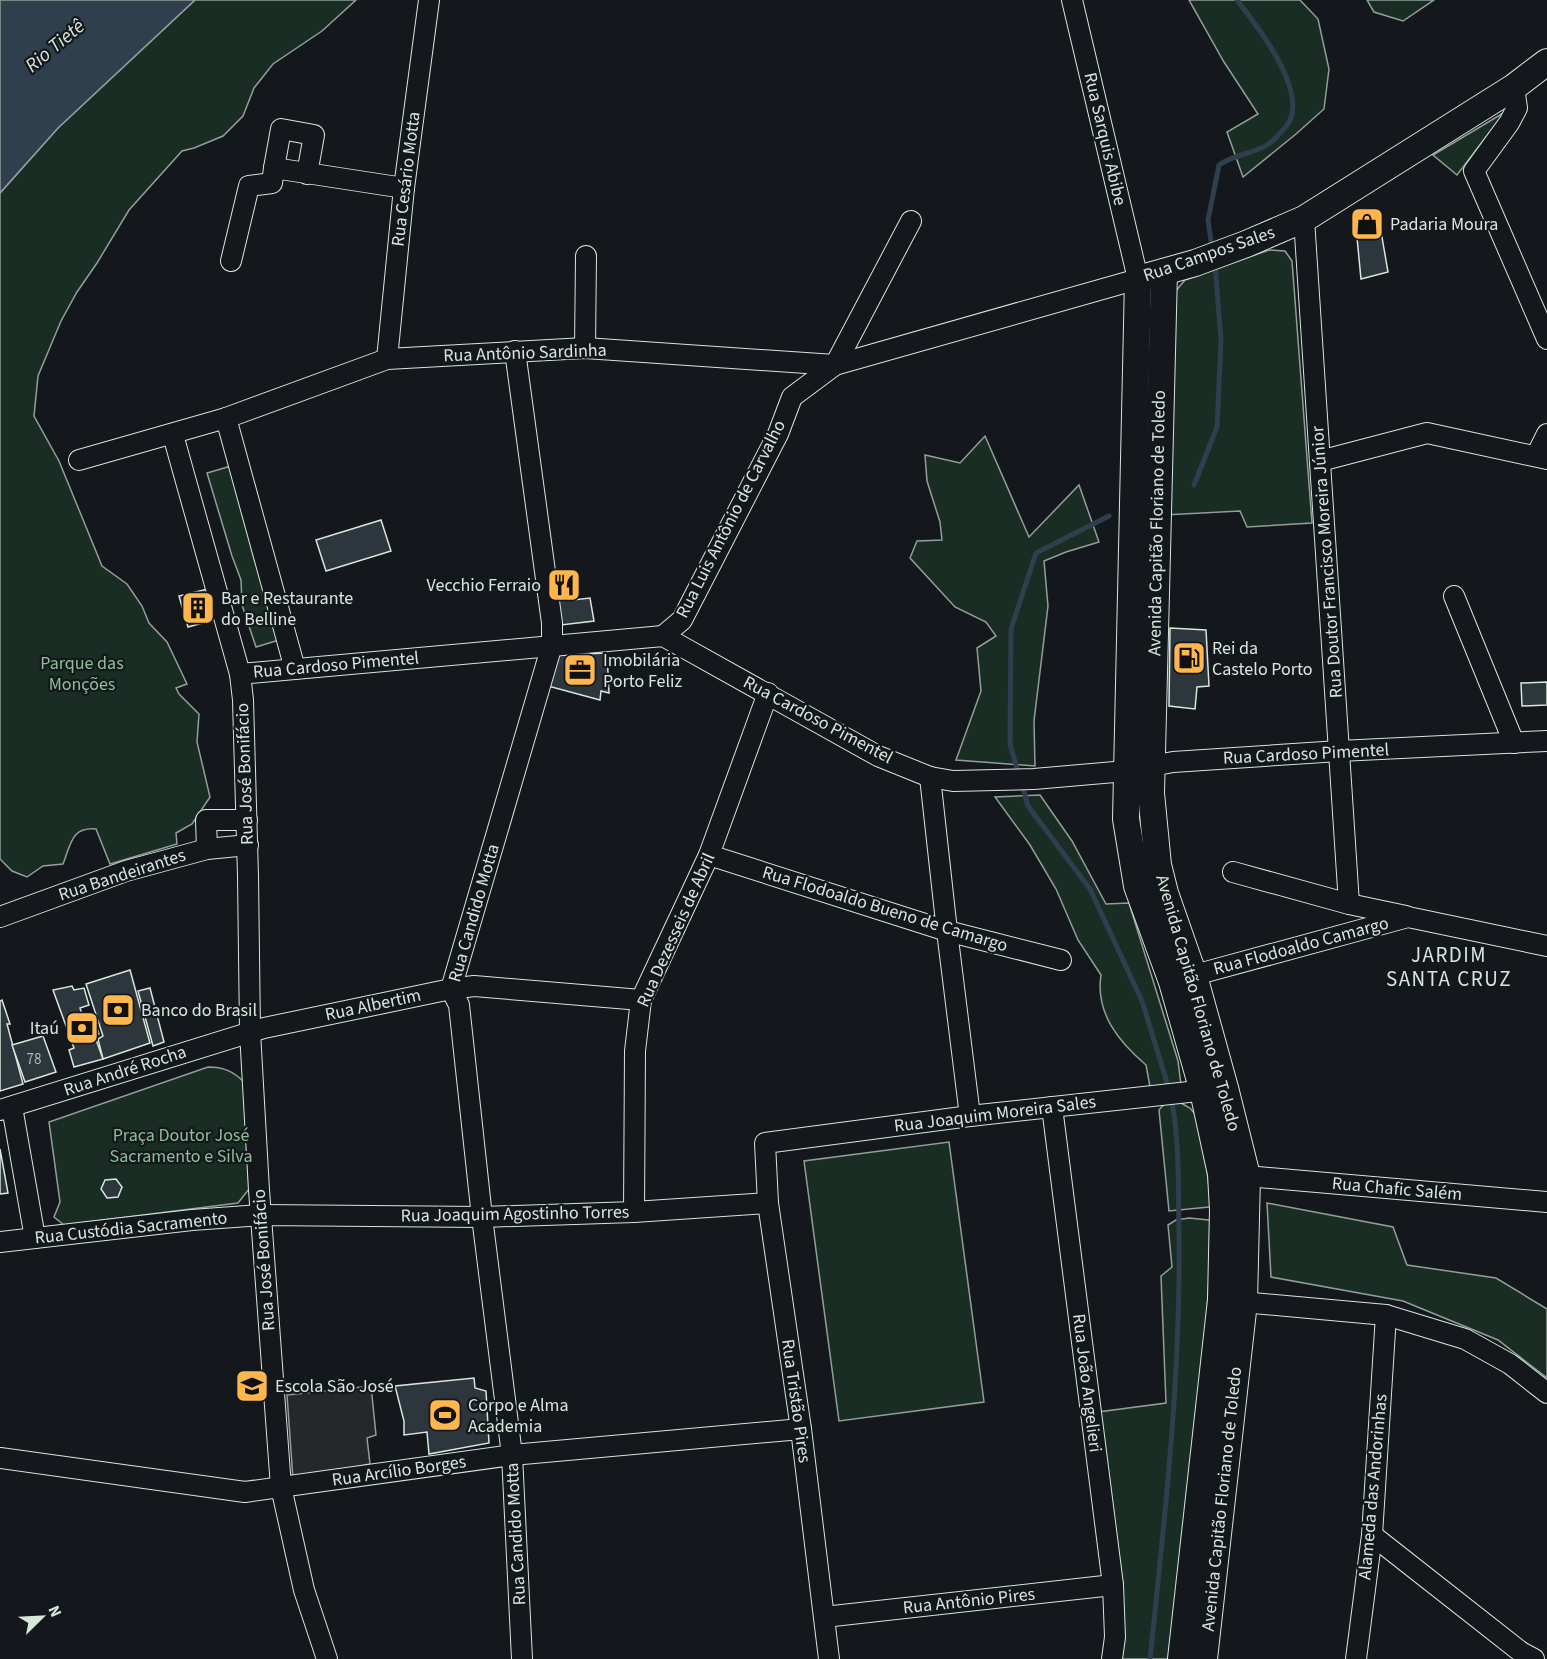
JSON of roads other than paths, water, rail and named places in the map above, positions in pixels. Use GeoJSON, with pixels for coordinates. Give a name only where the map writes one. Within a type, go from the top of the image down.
{"type":"FeatureCollection","features":[{"type":"Feature","properties":{"kind":"main road","name":"Rua Campos Sales"},"geometry":{"type":"LineString","coordinates":[[1138,279],[1246,244],[1304,219],[1514,87],[1547,62]]}},
{"type":"Feature","properties":{"kind":"main road","name":"Avenida Capitão Floriano de Toledo"},"geometry":{"type":"LineString","coordinates":[[1164,272],[1151,793],[1158,865],[1221,1174],[1232,1301],[1204,1659]]}},
{"type":"Feature","properties":{"kind":"main road","name":"Avenida Capitão Floriano de Toledo"},"geometry":{"type":"LineString","coordinates":[[1138,279],[1126,819],[1137,886],[1183,979]]}},
{"type":"Feature","properties":{"kind":"main road"},"geometry":{"type":"LineString","coordinates":[[1130,602],[1155,606]]}},
{"type":"Feature","properties":{"kind":"main road","name":"Avenida Capitão Floriano de Toledo"},"geometry":{"type":"LineString","coordinates":[[1181,1659],[1232,1301],[1247,1176],[1204,1090]]}},
{"type":"Feature","properties":{"kind":"street","name":"Rua Cesário Motta"},"geometry":{"type":"LineString","coordinates":[[387,359],[404,188],[429,0]]}},
{"type":"Feature","properties":{"kind":"street","name":"Rua Sarquis Abibe"},"geometry":{"type":"LineString","coordinates":[[1072,0],[1138,279]]}},
{"type":"Feature","properties":{"kind":"street"},"geometry":{"type":"LineString","coordinates":[[1514,87],[1517,108],[1509,123],[1474,171],[1547,339]]}},
{"type":"Feature","properties":{"kind":"street"},"geometry":{"type":"LineString","coordinates":[[231,261],[249,186],[272,183],[281,129],[314,135],[306,174]]}},
{"type":"Feature","properties":{"kind":"street"},"geometry":{"type":"LineString","coordinates":[[274,168],[404,188]]}},
{"type":"Feature","properties":{"kind":"street","name":"Rua Doutor Francisco Moreira Júnior"},"geometry":{"type":"LineString","coordinates":[[1304,219],[1349,904]]}},
{"type":"Feature","properties":{"kind":"street","name":"Rua Luis Antônio de Carvalho"},"geometry":{"type":"LineString","coordinates":[[663,636],[682,620],[778,434],[792,397],[835,365],[911,222]]}},
{"type":"Feature","properties":{"kind":"street"},"geometry":{"type":"LineString","coordinates":[[585,348],[586,256]]}},
{"type":"Feature","properties":{"kind":"street","name":"Rua Campos Sales"},"geometry":{"type":"LineString","coordinates":[[835,365],[1138,279]]}},
{"type":"Feature","properties":{"kind":"street","name":"Rua Antônio Sardinha"},"geometry":{"type":"LineString","coordinates":[[79,460],[226,418],[387,359],[585,348],[835,365]]}},
{"type":"Feature","properties":{"kind":"street","name":"Rua Candido Motta"},"geometry":{"type":"LineString","coordinates":[[515,351],[552,623],[552,645],[451,989],[459,1005],[482,1217],[512,1455],[522,1659]]}},
{"type":"Feature","properties":{"kind":"street"},"geometry":{"type":"LineString","coordinates":[[226,418],[295,669]]}},
{"type":"Feature","properties":{"kind":"street"},"geometry":{"type":"LineString","coordinates":[[1320,461],[1427,434],[1541,458],[1547,434]]}},
{"type":"Feature","properties":{"kind":"street","name":"Rua José Bonifácio"},"geometry":{"type":"LineString","coordinates":[[173,435],[240,674],[248,845],[250,1032],[281,1487],[304,1590],[327,1659]]}},
{"type":"Feature","properties":{"kind":"street"},"geometry":{"type":"LineString","coordinates":[[1454,596],[1514,743]]}},
{"type":"Feature","properties":{"kind":"street","name":"Rua Cardoso Pimentel"},"geometry":{"type":"LineString","coordinates":[[240,674],[663,636],[878,756],[930,777],[952,781],[1034,779],[1126,771],[1173,762],[1547,741]]}},
{"type":"Feature","properties":{"kind":"street","name":"Rua Dezesseis de Abril"},"geometry":{"type":"LineString","coordinates":[[634,1212],[635,1051],[641,1000],[710,855],[768,693]]}},
{"type":"Feature","properties":{"kind":"street"},"geometry":{"type":"LineString","coordinates":[[930,777],[970,1116]]}},
{"type":"Feature","properties":{"kind":"street"},"geometry":{"type":"LineString","coordinates":[[207,849],[206,820],[247,820]]}},
{"type":"Feature","properties":{"kind":"street","name":"Rua Bandeirantes"},"geometry":{"type":"LineString","coordinates":[[1,912],[126,871],[207,849],[248,845]]}},
{"type":"Feature","properties":{"kind":"street","name":"Rua Flodoaldo Bueno de Camargo"},"geometry":{"type":"LineString","coordinates":[[710,855],[947,931],[1061,960]]}},
{"type":"Feature","properties":{"kind":"street","name":"Rua Flodoaldo Camargo"},"geometry":{"type":"LineString","coordinates":[[1233,872],[1349,904],[1547,946]]}},
{"type":"Feature","properties":{"kind":"street","name":"Rua Flodoaldo Camargo"},"geometry":{"type":"LineString","coordinates":[[1183,979],[1408,917]]}},
{"type":"Feature","properties":{"kind":"street","name":"Rua Albertim"},"geometry":{"type":"LineString","coordinates":[[250,1032],[474,986],[641,1000]]}},
{"type":"Feature","properties":{"kind":"street","name":"Rua André Rocha"},"geometry":{"type":"LineString","coordinates":[[6,1109],[250,1032]]}},
{"type":"Feature","properties":{"kind":"street","name":"Rua Joaquim Moreira Sales"},"geometry":{"type":"LineString","coordinates":[[765,1143],[970,1116],[1204,1090]]}},
{"type":"Feature","properties":{"kind":"street","name":"Rua João Angelieri"},"geometry":{"type":"LineString","coordinates":[[1052,1107],[1113,1585],[1115,1637],[1112,1659]]}},
{"type":"Feature","properties":{"kind":"street"},"geometry":{"type":"LineString","coordinates":[[6,1109],[35,1238]]}},
{"type":"Feature","properties":{"kind":"street","name":"Rua Tristão Pires"},"geometry":{"type":"LineString","coordinates":[[765,1143],[768,1203],[801,1429],[830,1659]]}},
{"type":"Feature","properties":{"kind":"street","name":"Rua Chafic Salém"},"geometry":{"type":"LineString","coordinates":[[1247,1176],[1547,1202]]}},
{"type":"Feature","properties":{"kind":"street","name":"Rua Joaquim Agostinho Torres"},"geometry":{"type":"LineString","coordinates":[[261,1215],[482,1217],[634,1212],[768,1203]]}},
{"type":"Feature","properties":{"kind":"street","name":"Rua Custódia Sacramento"},"geometry":{"type":"LineString","coordinates":[[0,1242],[192,1220],[261,1215]]}},
{"type":"Feature","properties":{"kind":"street"},"geometry":{"type":"LineString","coordinates":[[1232,1301],[1386,1315],[1464,1339],[1510,1364],[1547,1393]]}},
{"type":"Feature","properties":{"kind":"street","name":"Alameda das Andorinhas"},"geometry":{"type":"LineString","coordinates":[[1356,1659],[1372,1535],[1386,1315]]}},
{"type":"Feature","properties":{"kind":"street","name":"Rua Arcílio Borges"},"geometry":{"type":"LineString","coordinates":[[0,1458],[245,1492],[512,1455],[801,1429]]}},
{"type":"Feature","properties":{"kind":"street"},"geometry":{"type":"LineString","coordinates":[[1372,1535],[1521,1652],[1534,1659]]}},
{"type":"Feature","properties":{"kind":"street","name":"Rua Antônio Pires"},"geometry":{"type":"LineString","coordinates":[[824,1617],[1113,1585]]}},
{"type":"Feature","properties":{"kind":"water","name":"Rio Tietê"},"geometry":{"type":"Polygon","coordinates":[[[0,0],[195,0],[58,128],[0,193],[0,0]]]}},
{"type":"Feature","properties":{"kind":"waterway"},"geometry":{"type":"LineString","coordinates":[[1212,248],[1208,220],[1219,165],[1270,143],[1282,132],[1291,118],[1293,104],[1284,72],[1276,56],[1237,0]]}},
{"type":"Feature","properties":{"kind":"waterway"},"geometry":{"type":"LineString","coordinates":[[1194,485],[1217,427],[1221,341],[1215,263]]}},
{"type":"Feature","properties":{"kind":"waterway"},"geometry":{"type":"LineString","coordinates":[[1019,776],[1010,744],[1011,629],[1036,553],[1109,516]]}},
{"type":"Feature","properties":{"kind":"waterway"},"geometry":{"type":"LineString","coordinates":[[1022,785],[1028,806],[1090,889],[1142,1001],[1169,1089]]}},
{"type":"Feature","properties":{"kind":"waterway"},"geometry":{"type":"LineString","coordinates":[[1150,1659],[1175,1392],[1179,1231],[1178,1164],[1171,1098]]}},
{"type":"Feature","properties":{"kind":"place","name":"Padaria Moura"},"geometry":{"type":"Point","coordinates":[1367,224]}},
{"type":"Feature","properties":{"kind":"place","name":"Vecchio Ferraio"},"geometry":{"type":"Point","coordinates":[564,585]}},
{"type":"Feature","properties":{"kind":"place","name":"Bar e Restaurante do Belline"},"geometry":{"type":"Point","coordinates":[198,608]}},
{"type":"Feature","properties":{"kind":"place","name":"Rei da Castelo Porto"},"geometry":{"type":"Point","coordinates":[1189,658]}},
{"type":"Feature","properties":{"kind":"place","name":"Imobilária Porto Feliz"},"geometry":{"type":"Point","coordinates":[580,670]}},
{"type":"Feature","properties":{"kind":"place","name":"Banco do Brasil"},"geometry":{"type":"Point","coordinates":[118,1010]}},
{"type":"Feature","properties":{"kind":"place","name":"Itaú"},"geometry":{"type":"Point","coordinates":[82,1028]}},
{"type":"Feature","properties":{"kind":"place","name":"Escola São José"},"geometry":{"type":"Point","coordinates":[252,1386]}},
{"type":"Feature","properties":{"kind":"place","name":"Corpo e Alma Academia"},"geometry":{"type":"Point","coordinates":[445,1415]}},
{"type":"Feature","properties":{"kind":"district","name":"JARDIM SANTA CRUZ"},"geometry":{"type":"Point","coordinates":[1449,967]}},
{"type":"Feature","properties":{"kind":"park label","name":"Parque das Monções"},"geometry":{"type":"Point","coordinates":[82,673]}},
{"type":"Feature","properties":{"kind":"park label","name":"Praça Doutor José Sacramento e Silva"},"geometry":{"type":"Point","coordinates":[181,1145]}}]}
